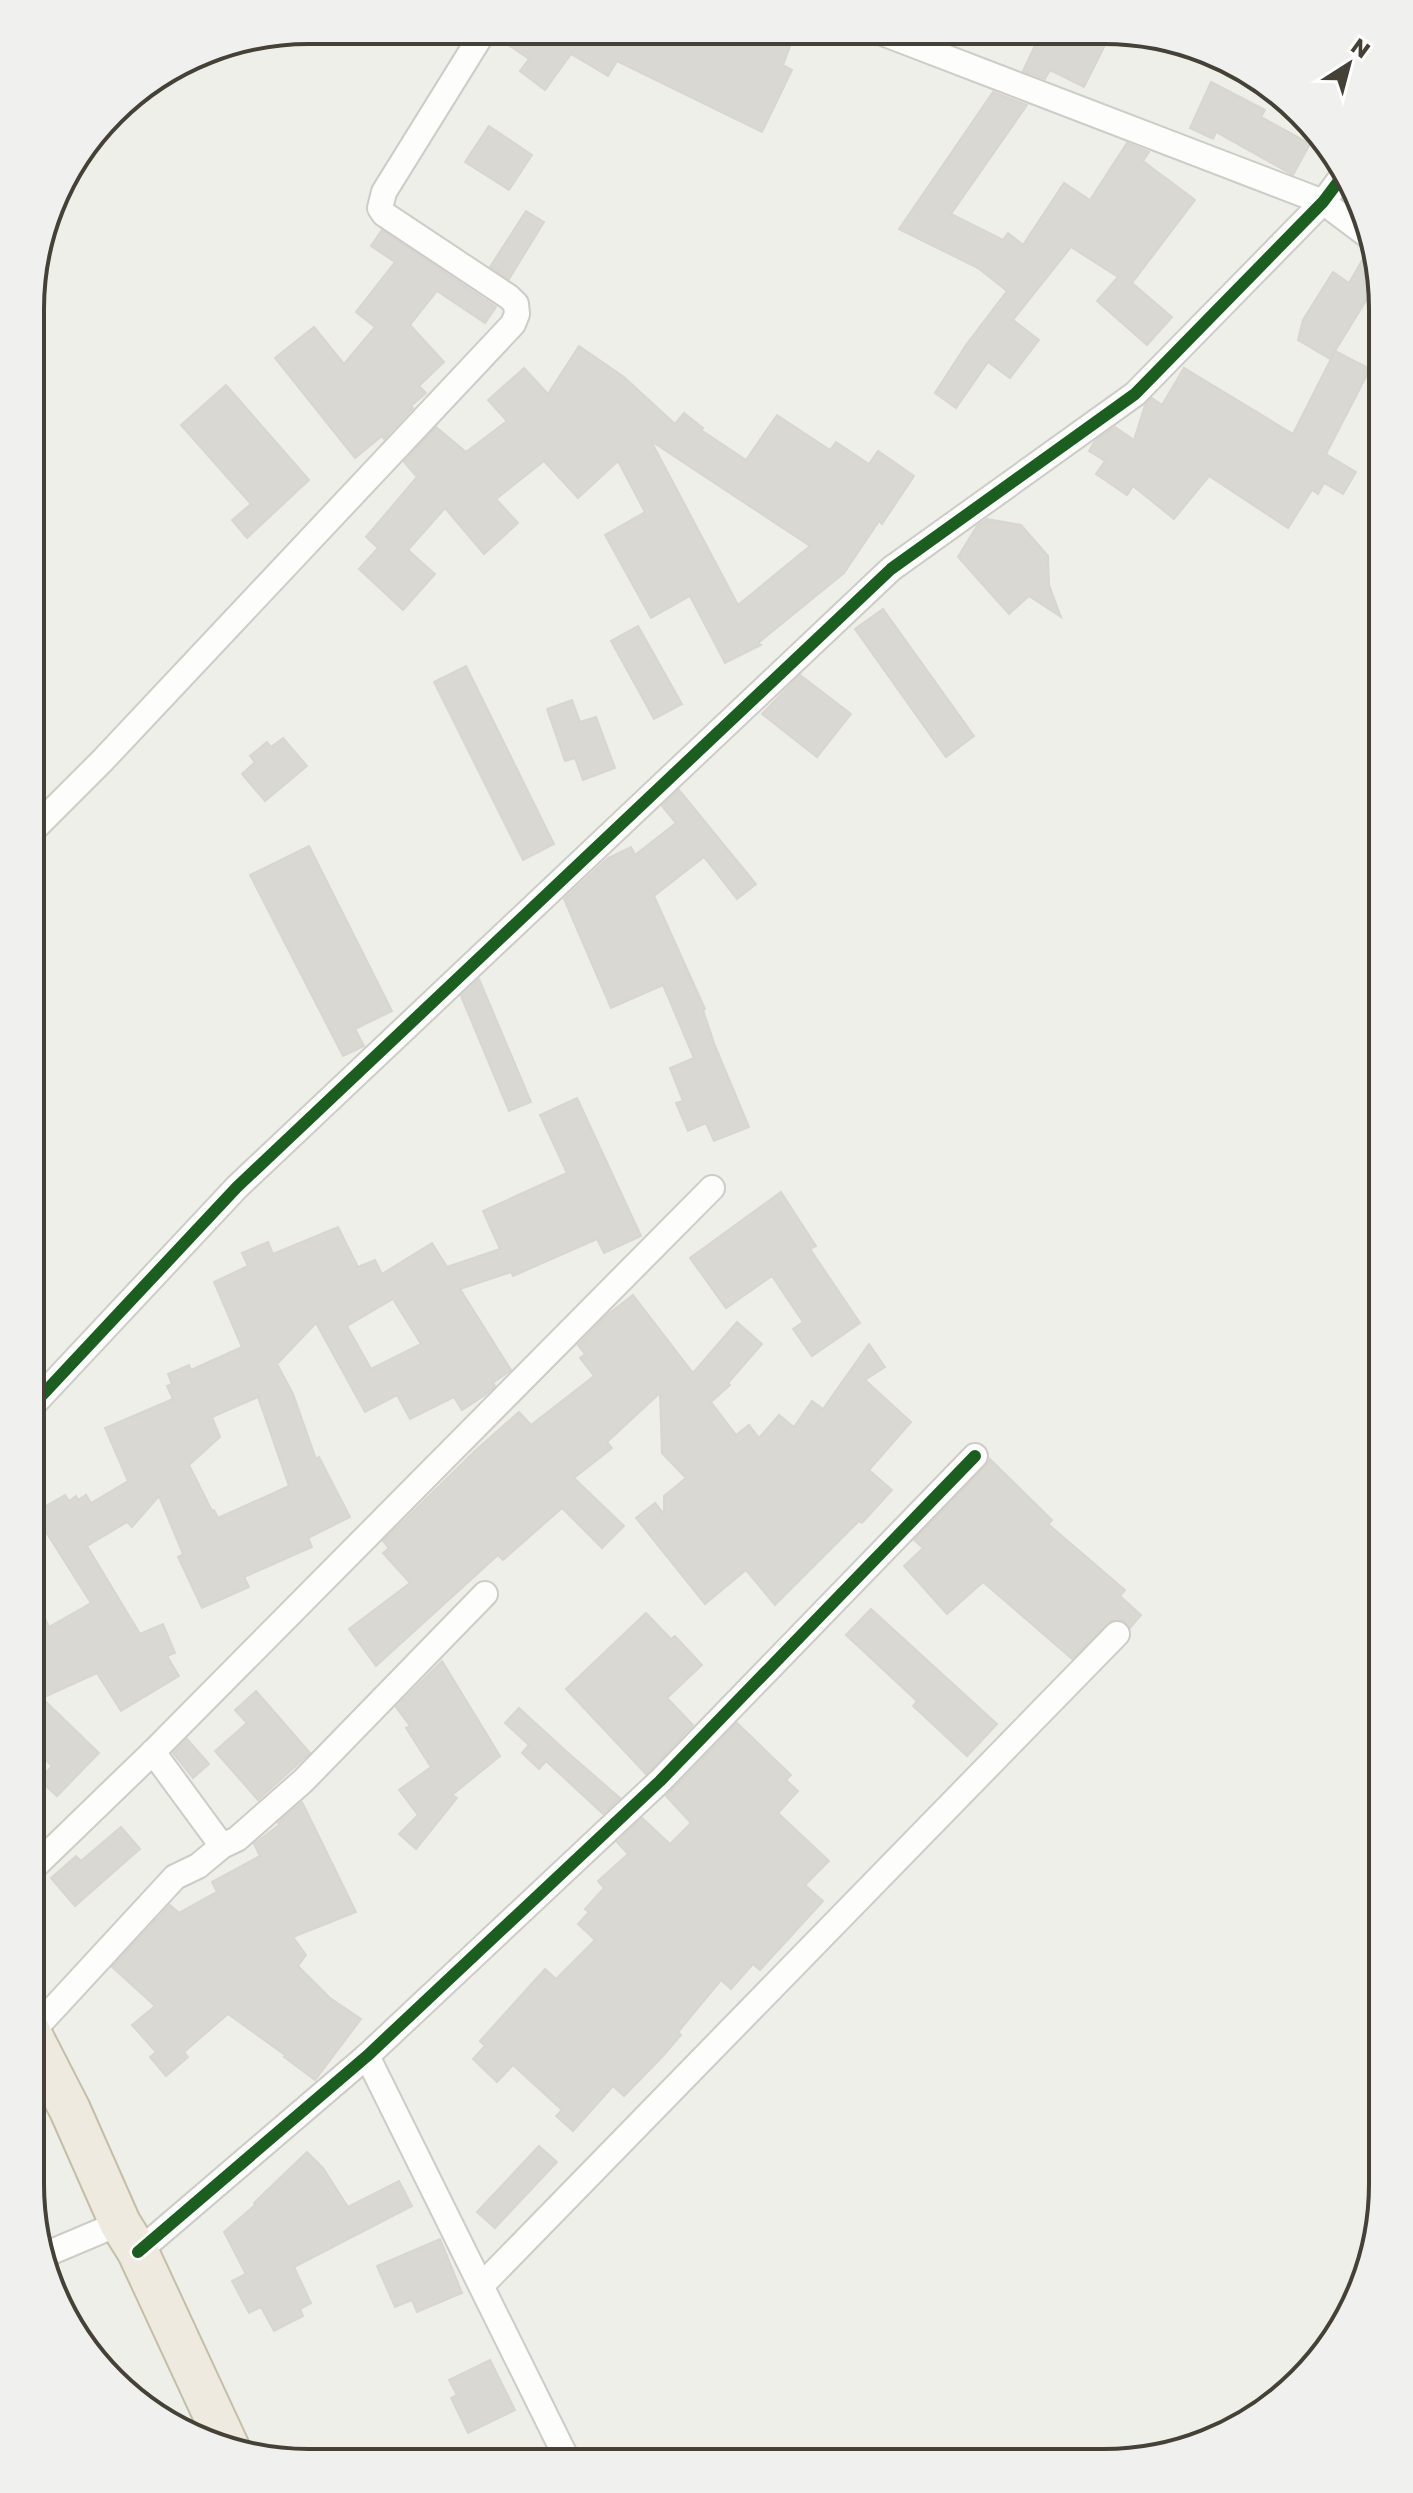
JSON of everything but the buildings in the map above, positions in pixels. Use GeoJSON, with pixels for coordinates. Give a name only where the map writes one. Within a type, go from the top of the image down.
{"type":"FeatureCollection","features":[{"type":"Feature","properties":{"kind":"highway"},"geometry":{"type":"LineString","coordinates":[[44,2060],[222,2434]]}},
{"type":"Feature","properties":{"kind":"street"},"geometry":{"type":"LineString","coordinates":[[912,44],[1323,202],[1356,227]]}},
{"type":"Feature","properties":{"kind":"street"},"geometry":{"type":"LineString","coordinates":[[44,819],[513,324],[517,314],[516,304],[509,297],[384,214],[380,208],[384,192],[475,45]]}},
{"type":"Feature","properties":{"kind":"street"},"geometry":{"type":"LineString","coordinates":[[44,1393],[237,1187],[891,569],[1135,394],[1323,202],[1337,183]]}},
{"type":"Feature","properties":{"kind":"street"},"geometry":{"type":"LineString","coordinates":[[44,1857],[153,1752],[712,1188]]}},
{"type":"Feature","properties":{"kind":"street"},"geometry":{"type":"LineString","coordinates":[[54,2253],[129,2237],[367,2056],[660,1781],[975,1456]]}},
{"type":"Feature","properties":{"kind":"street"},"geometry":{"type":"LineString","coordinates":[[44,2018],[175,1877],[198,1866],[222,1846],[237,1839],[303,1781],[485,1594]]}},
{"type":"Feature","properties":{"kind":"street"},"geometry":{"type":"LineString","coordinates":[[482,2285],[1117,1634]]}},
{"type":"Feature","properties":{"kind":"street"},"geometry":{"type":"LineString","coordinates":[[153,1752],[222,1846]]}},
{"type":"Feature","properties":{"kind":"street"},"geometry":{"type":"LineString","coordinates":[[367,2056],[562,2449]]}},
{"type":"Feature","properties":{"kind":"cycle path"},"geometry":{"type":"LineString","coordinates":[[44,1393],[237,1187],[891,569],[1135,394],[1323,202],[1337,183]]}},
{"type":"Feature","properties":{"kind":"cycle path"},"geometry":{"type":"LineString","coordinates":[[138,2252],[367,2056],[660,1781],[975,1456]]}}]}
